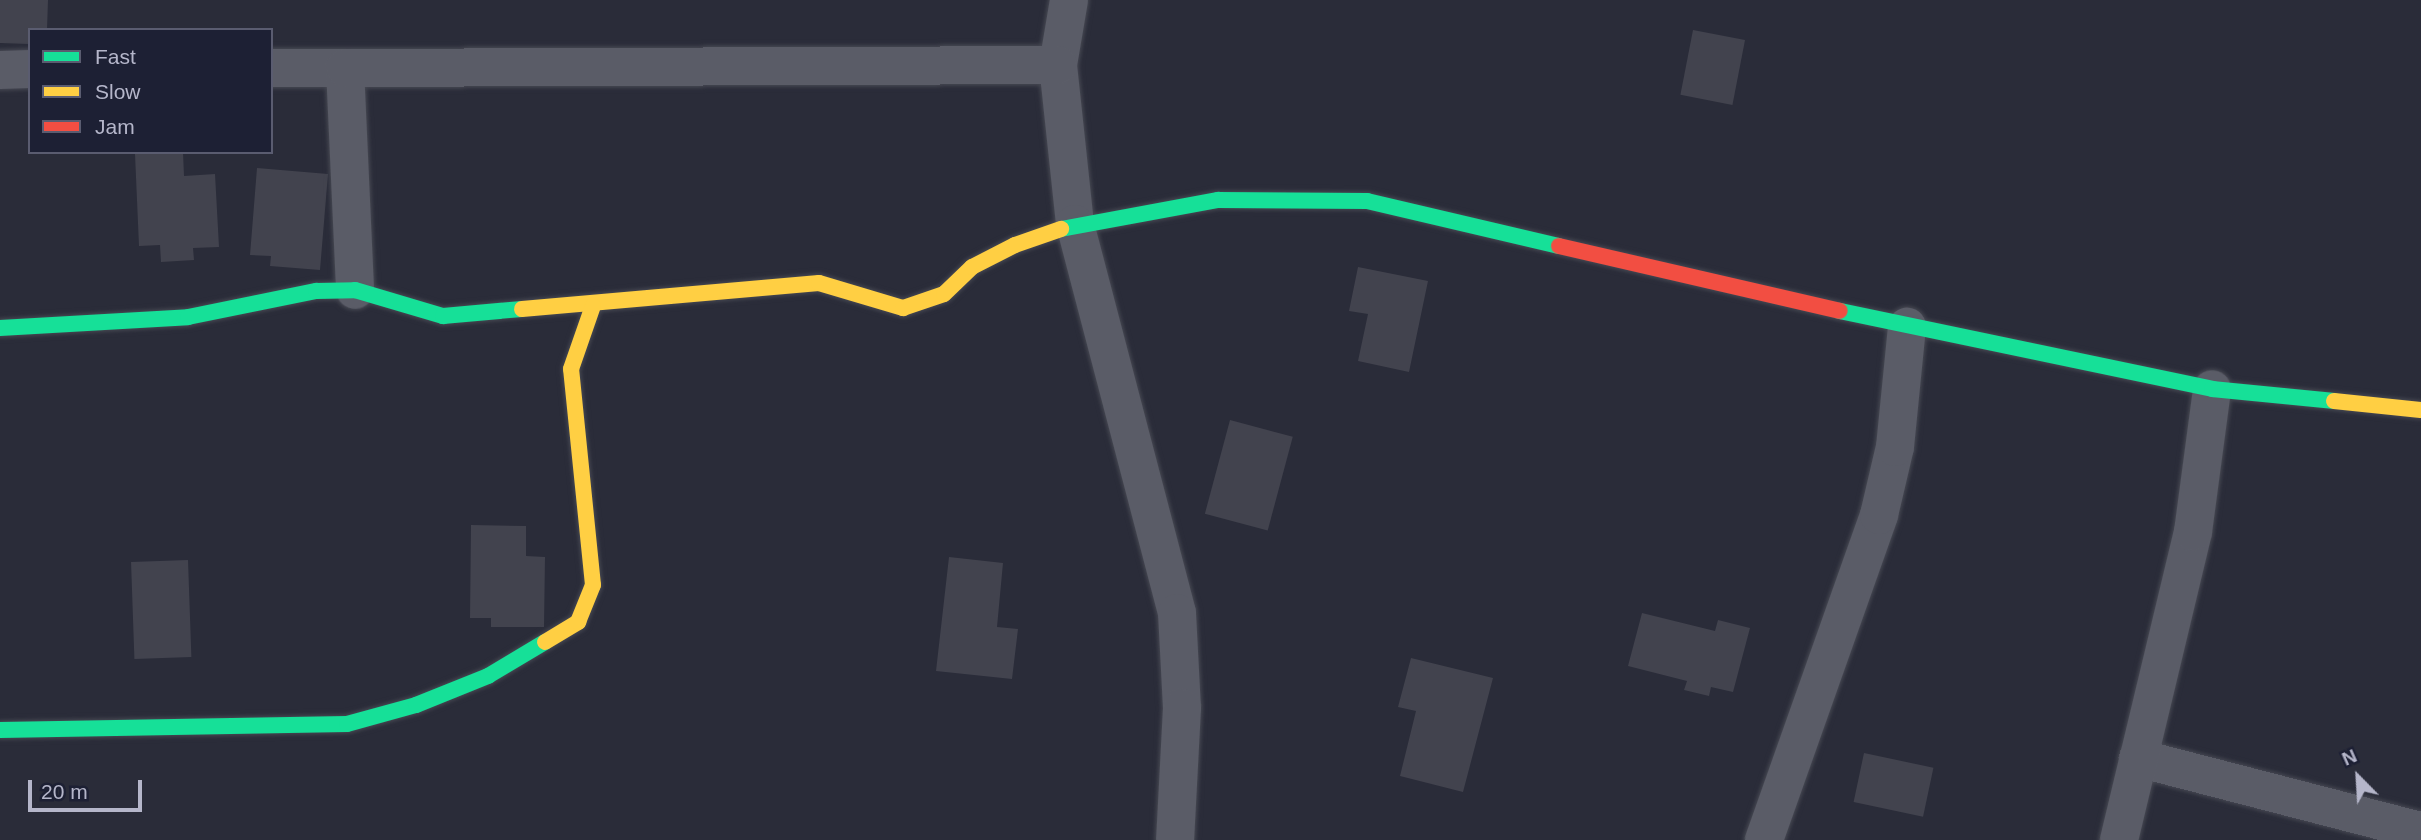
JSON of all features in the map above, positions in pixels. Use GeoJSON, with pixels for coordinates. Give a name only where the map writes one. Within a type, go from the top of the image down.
{"type":"FeatureCollection","features":[{"type":"Feature","properties":{"kind":"street"},"geometry":{"type":"LineString","coordinates":[[1069,0],[1058,65],[1075,224],[1177,613],[1182,709],[1175,840]]}},
{"type":"Feature","properties":{"kind":"street"},"geometry":{"type":"LineString","coordinates":[[273,68],[1058,65]]}},
{"type":"Feature","properties":{"kind":"street"},"geometry":{"type":"LineString","coordinates":[[345,68],[355,290]]}},
{"type":"Feature","properties":{"kind":"street"},"geometry":{"type":"LineString","coordinates":[[0,70],[28,69]]}},
{"type":"Feature","properties":{"kind":"street"},"geometry":{"type":"LineString","coordinates":[[0,328],[188,317],[316,291],[355,290],[443,316],[593,306],[689,292],[819,283],[903,308],[944,293],[972,267],[993,256],[1075,224],[1218,200],[1367,201],[1907,327],[2212,389],[2421,410]]}},
{"type":"Feature","properties":{"kind":"street"},"geometry":{"type":"LineString","coordinates":[[0,730],[346,724],[416,705],[488,676],[578,622],[593,585],[571,369],[593,306]]}},
{"type":"Feature","properties":{"kind":"street"},"geometry":{"type":"LineString","coordinates":[[1764,840],[1879,515],[1895,447],[1907,327]]}},
{"type":"Feature","properties":{"kind":"street"},"geometry":{"type":"LineString","coordinates":[[2119,840],[2193,532],[2212,389]]}},
{"type":"Feature","properties":{"kind":"street"},"geometry":{"type":"LineString","coordinates":[[2138,758],[2421,831]]}},
{"type":"Feature","properties":{"kind":"building"},"geometry":{"type":"Polygon","coordinates":[[[0,0],[48,0],[47,28],[28,28],[28,44],[0,43],[0,0]]]}},
{"type":"Feature","properties":{"kind":"building"},"geometry":{"type":"Polygon","coordinates":[[[1693,30],[1745,40],[1732,105],[1680,95],[1693,30]]]}},
{"type":"Feature","properties":{"kind":"building"},"geometry":{"type":"Polygon","coordinates":[[[135,154],[183,154],[184,176],[215,174],[219,247],[193,248],[194,260],[161,262],[160,245],[139,246],[135,154]]]}},
{"type":"Feature","properties":{"kind":"building"},"geometry":{"type":"Polygon","coordinates":[[[257,168],[328,174],[320,270],[270,266],[271,256],[250,255],[257,168]]]}},
{"type":"Feature","properties":{"kind":"building"},"geometry":{"type":"Polygon","coordinates":[[[1358,267],[1428,281],[1409,372],[1358,361],[1368,314],[1349,311],[1358,267]]]}},
{"type":"Feature","properties":{"kind":"building"},"geometry":{"type":"Polygon","coordinates":[[[1230,420],[1293,437],[1268,531],[1205,514],[1230,420]]]}},
{"type":"Feature","properties":{"kind":"building"},"geometry":{"type":"Polygon","coordinates":[[[471,525],[526,526],[526,556],[545,557],[544,627],[491,627],[491,618],[470,618],[471,525]]]}},
{"type":"Feature","properties":{"kind":"building"},"geometry":{"type":"Polygon","coordinates":[[[949,557],[1003,563],[997,627],[1018,629],[1012,679],[936,671],[949,557]]]}},
{"type":"Feature","properties":{"kind":"building"},"geometry":{"type":"Polygon","coordinates":[[[188,560],[191,657],[134,659],[131,562],[188,560]]]}},
{"type":"Feature","properties":{"kind":"building"},"geometry":{"type":"Polygon","coordinates":[[[1642,613],[1715,631],[1718,620],[1750,628],[1733,692],[1711,687],[1709,696],[1684,690],[1687,681],[1628,666],[1642,613]]]}},
{"type":"Feature","properties":{"kind":"building"},"geometry":{"type":"Polygon","coordinates":[[[1411,658],[1493,678],[1463,792],[1400,776],[1416,711],[1398,707],[1411,658]]]}},
{"type":"Feature","properties":{"kind":"building"},"geometry":{"type":"Polygon","coordinates":[[[1864,753],[1933,768],[1923,817],[1854,802],[1864,753]]]}},
{"type":"Feature","properties":{"kind":"traffic: fast"},"geometry":{"type":"LineString","coordinates":[[1061,229],[1218,200],[1367,201],[1559,246]]}},
{"type":"Feature","properties":{"kind":"traffic: fast"},"geometry":{"type":"LineString","coordinates":[[0,328],[188,317],[316,291],[355,290],[443,316],[522,309]]}},
{"type":"Feature","properties":{"kind":"traffic: fast"},"geometry":{"type":"LineString","coordinates":[[1840,311],[2212,389],[2334,401]]}},
{"type":"Feature","properties":{"kind":"traffic: fast"},"geometry":{"type":"LineString","coordinates":[[0,730],[347,724],[416,705],[488,676],[545,642]]}},
{"type":"Feature","properties":{"kind":"traffic: slow"},"geometry":{"type":"LineString","coordinates":[[522,309],[819,283],[903,308],[944,294],[972,267],[1015,245],[1061,229]]}},
{"type":"Feature","properties":{"kind":"traffic: slow"},"geometry":{"type":"LineString","coordinates":[[545,642],[578,622],[593,585],[571,369],[593,306]]}},
{"type":"Feature","properties":{"kind":"traffic: slow"},"geometry":{"type":"LineString","coordinates":[[2334,401],[2421,410]]}},
{"type":"Feature","properties":{"kind":"traffic: jam"},"geometry":{"type":"LineString","coordinates":[[1559,246],[1840,311]]}}]}
